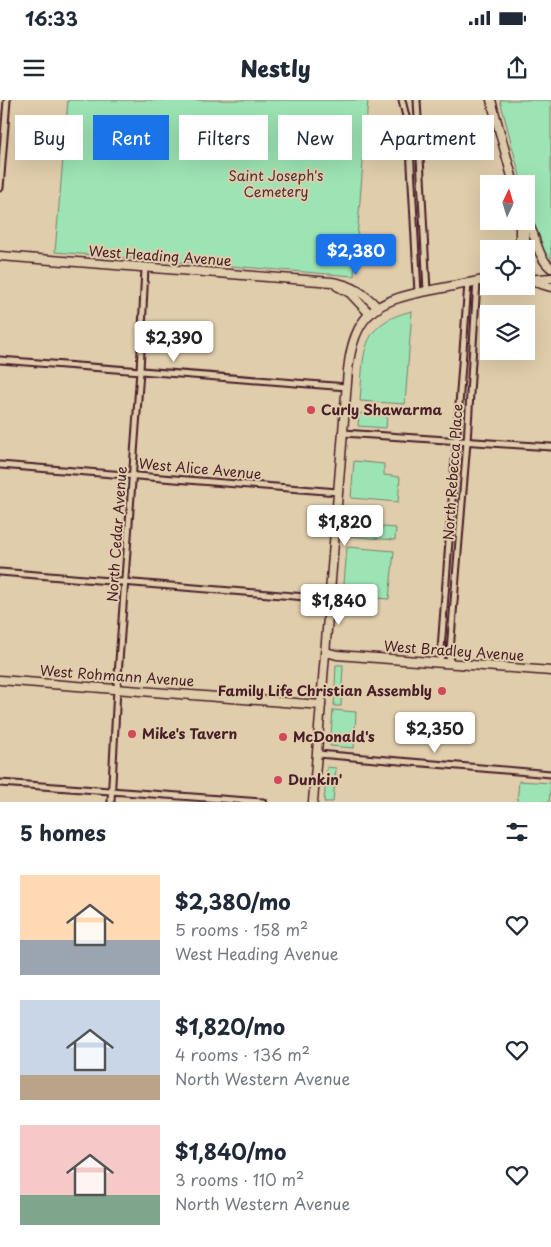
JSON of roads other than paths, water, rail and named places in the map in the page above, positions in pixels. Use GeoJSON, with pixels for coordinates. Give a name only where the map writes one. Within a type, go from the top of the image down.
{"type":"FeatureCollection","features":[{"type":"Feature","properties":{"kind":"street"},"geometry":{"type":"LineString","coordinates":[[0,188],[7,100]]}},
{"type":"Feature","properties":{"kind":"street"},"geometry":{"type":"LineString","coordinates":[[402,100],[409,129],[418,293]]}},
{"type":"Feature","properties":{"kind":"street"},"geometry":{"type":"LineString","coordinates":[[417,100],[427,292]]}},
{"type":"Feature","properties":{"kind":"street"},"geometry":{"type":"LineString","coordinates":[[491,100],[512,175]]}},
{"type":"Feature","properties":{"kind":"street"},"geometry":{"type":"LineString","coordinates":[[532,230],[542,257],[551,268]]}},
{"type":"Feature","properties":{"kind":"street","name":"West Heading Avenue"},"geometry":{"type":"LineString","coordinates":[[0,256],[318,281],[346,290],[374,311]]}},
{"type":"Feature","properties":{"kind":"street","name":"North Cedar Avenue"},"geometry":{"type":"LineString","coordinates":[[111,802],[145,268]]}},
{"type":"Feature","properties":{"kind":"street"},"geometry":{"type":"LineString","coordinates":[[535,279],[551,278]]}},
{"type":"Feature","properties":{"kind":"street"},"geometry":{"type":"LineString","coordinates":[[313,802],[352,343],[360,327],[385,302],[480,280]]}},
{"type":"Feature","properties":{"kind":"street","name":"North Rebecca Place"},"geometry":{"type":"LineString","coordinates":[[449,663],[467,442],[477,281]]}},
{"type":"Feature","properties":{"kind":"street"},"geometry":{"type":"LineString","coordinates":[[535,282],[551,287]]}},
{"type":"Feature","properties":{"kind":"street","name":"North Rebecca Place"},"geometry":{"type":"LineString","coordinates":[[440,663],[468,283]]}},
{"type":"Feature","properties":{"kind":"street"},"geometry":{"type":"LineString","coordinates":[[0,360],[347,387]]}},
{"type":"Feature","properties":{"kind":"street"},"geometry":{"type":"LineString","coordinates":[[343,433],[551,447]]}},
{"type":"Feature","properties":{"kind":"street","name":"West Alice Avenue"},"geometry":{"type":"LineString","coordinates":[[0,465],[338,492]]}},
{"type":"Feature","properties":{"kind":"street"},"geometry":{"type":"LineString","coordinates":[[0,572],[330,599]]}},
{"type":"Feature","properties":{"kind":"street","name":"West Bradley Avenue"},"geometry":{"type":"LineString","coordinates":[[326,652],[338,655],[551,671]]}},
{"type":"Feature","properties":{"kind":"street","name":"West Rohmann Avenue"},"geometry":{"type":"LineString","coordinates":[[0,680],[321,705]]}},
{"type":"Feature","properties":{"kind":"street"},"geometry":{"type":"LineString","coordinates":[[318,754],[551,774]]}},
{"type":"Feature","properties":{"kind":"street"},"geometry":{"type":"LineString","coordinates":[[0,783],[263,802]]}},
{"type":"Feature","properties":{"kind":"place","name":"Curly Shawarma"},"geometry":{"type":"Point","coordinates":[311,410]}},
{"type":"Feature","properties":{"kind":"place","name":"Family Life Christian Assembly"},"geometry":{"type":"Point","coordinates":[442,691]}},
{"type":"Feature","properties":{"kind":"place","name":"Mike's Tavern"},"geometry":{"type":"Point","coordinates":[132,734]}},
{"type":"Feature","properties":{"kind":"place","name":"McDonald's"},"geometry":{"type":"Point","coordinates":[283,737]}},
{"type":"Feature","properties":{"kind":"place","name":"Dunkin'"},"geometry":{"type":"Point","coordinates":[278,780]}},
{"type":"Feature","properties":{"kind":"park label","name":"Saint Joseph's Cemetery"},"geometry":{"type":"Point","coordinates":[276,184]}}]}
